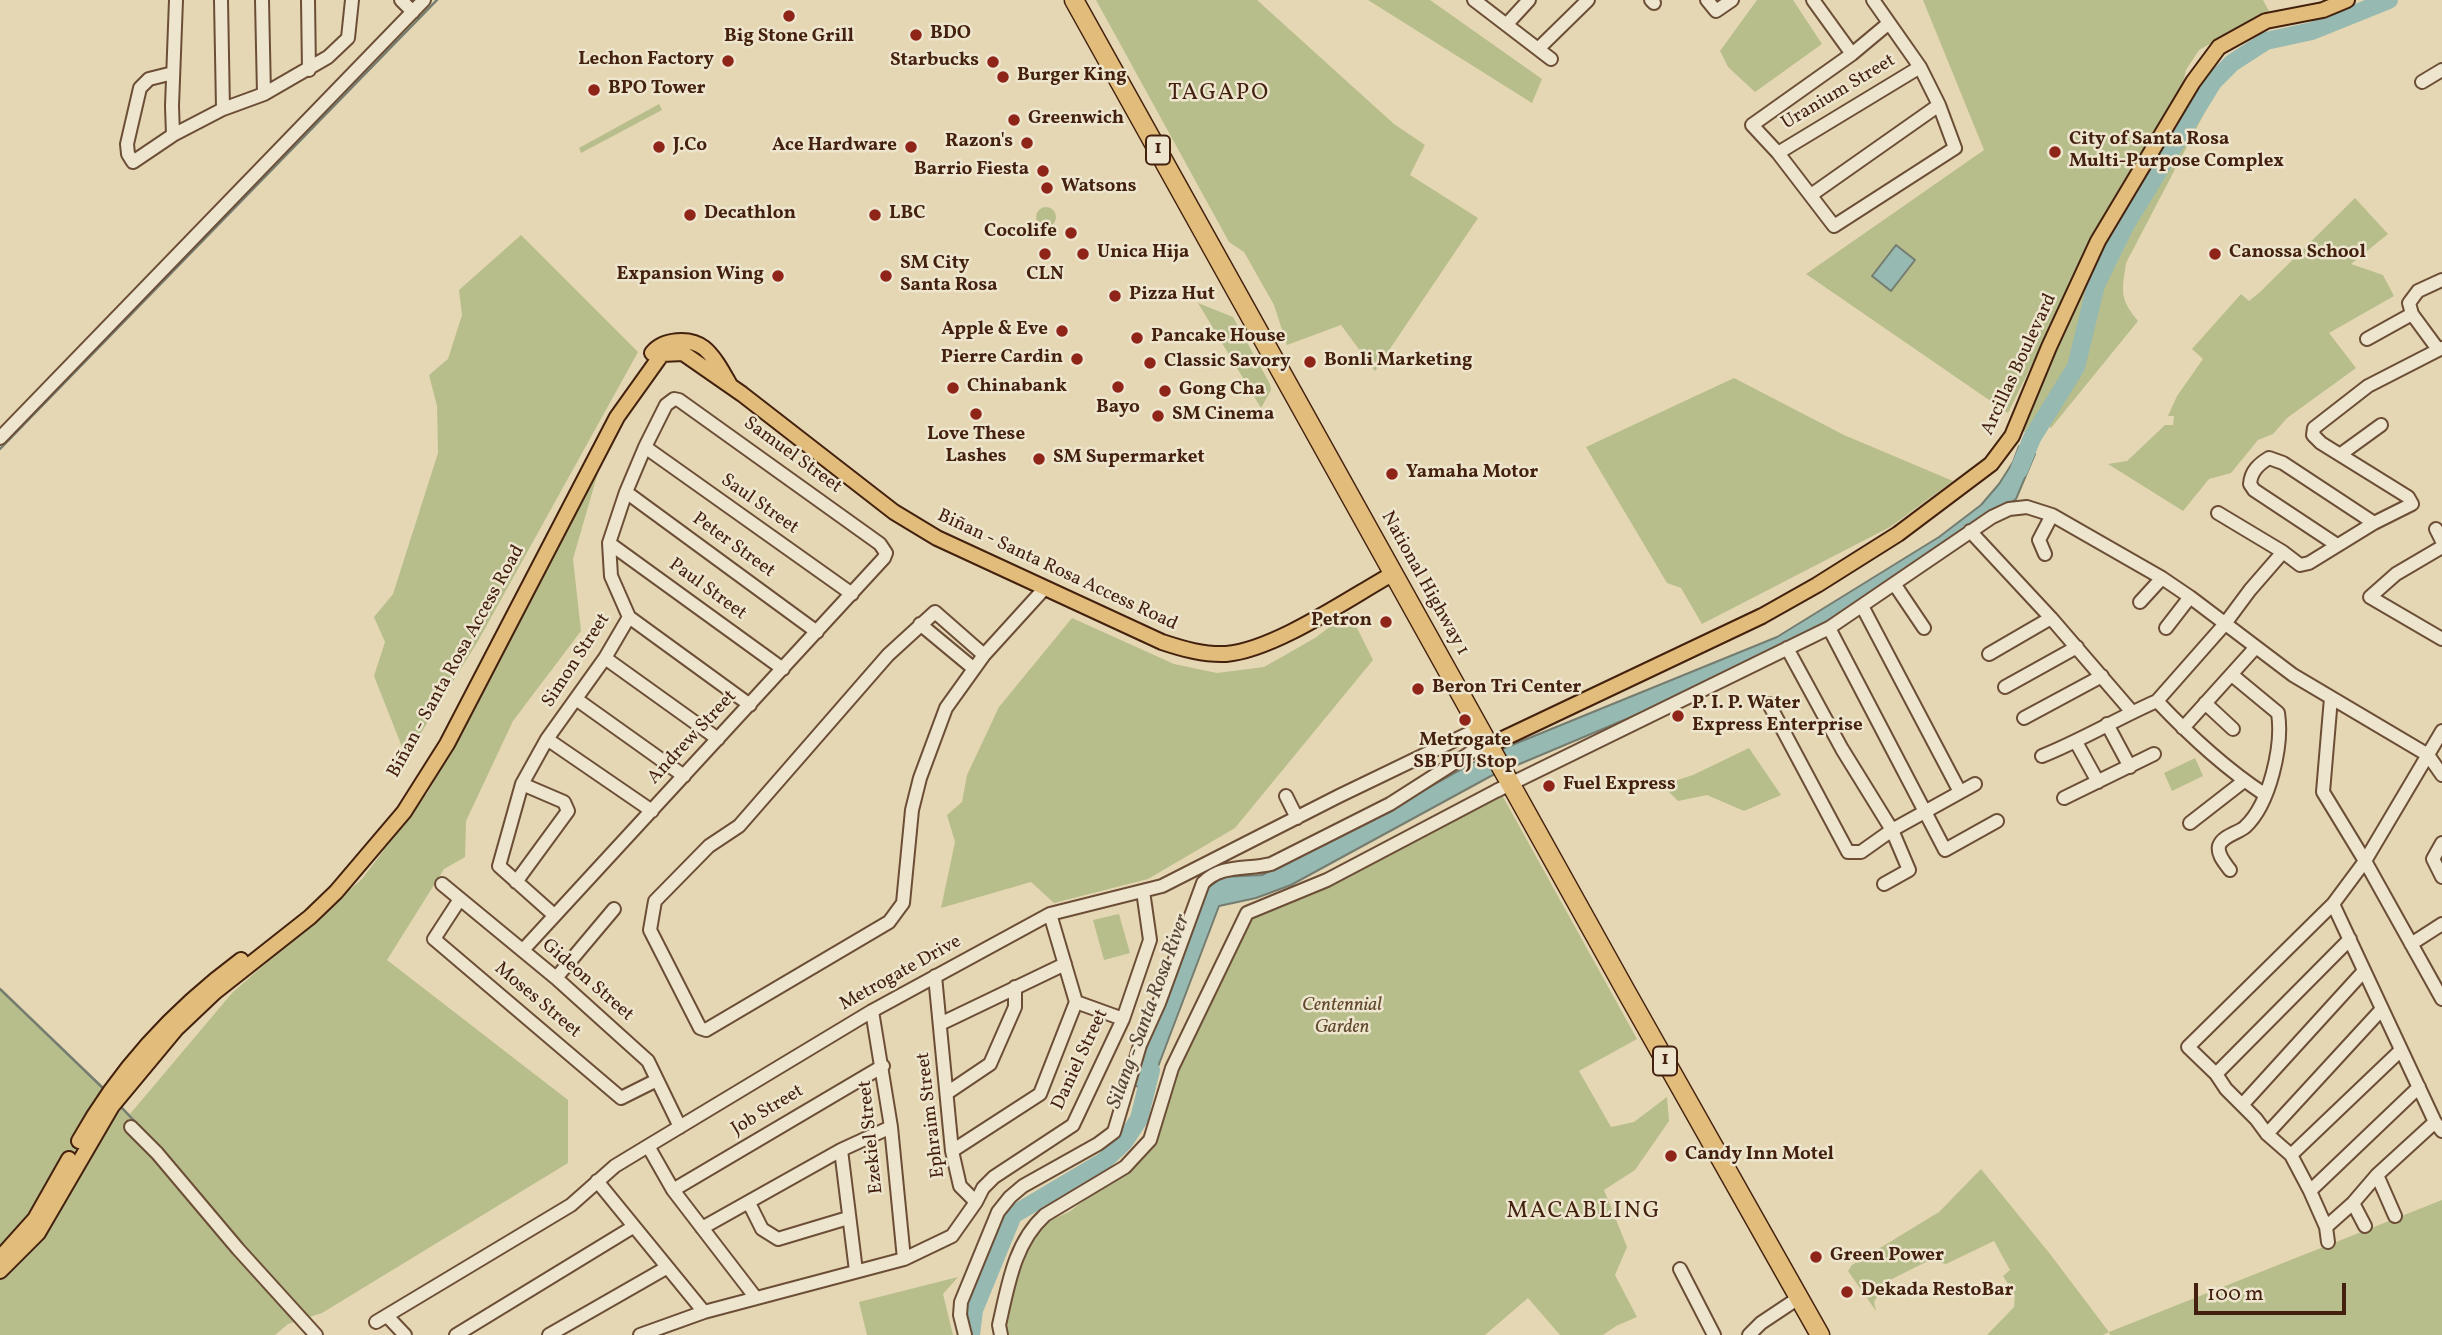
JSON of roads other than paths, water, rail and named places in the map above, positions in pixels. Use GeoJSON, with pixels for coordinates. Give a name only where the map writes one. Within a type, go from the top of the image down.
{"type":"FeatureCollection","features":[{"type":"Feature","properties":{"kind":"highway","name":"National Highway 1"},"geometry":{"type":"LineString","coordinates":[[1074,0],[1633,1005],[1820,1335]]}},
{"type":"Feature","properties":{"kind":"main road","name":"Arcillas Boulevard"},"geometry":{"type":"LineString","coordinates":[[1485,739],[1762,616],[1898,534],[1991,464],[2012,436],[2098,241],[2193,82],[2214,53],[2219,47],[2266,21],[2323,10],[2347,0]]}},
{"type":"Feature","properties":{"kind":"main road","name":"Biñan - Santa Rosa Access Road"},"geometry":{"type":"LineString","coordinates":[[0,1258],[35,1219],[108,1102],[172,1026],[218,977],[327,892],[403,806],[559,520],[598,437],[657,347],[672,341],[690,342],[703,347],[731,386],[918,528],[961,551],[1163,642],[1201,653],[1224,654],[1262,646],[1394,573]]}},
{"type":"Feature","properties":{"kind":"main road","name":"Biñan - Santa Rosa Access Road"},"geometry":{"type":"LineString","coordinates":[[0,1271],[45,1224],[108,1102]]}},
{"type":"Feature","properties":{"kind":"street"},"geometry":{"type":"LineString","coordinates":[[173,135],[176,0]]}},
{"type":"Feature","properties":{"kind":"street"},"geometry":{"type":"LineString","coordinates":[[221,0],[223,109]]}},
{"type":"Feature","properties":{"kind":"street"},"geometry":{"type":"LineString","coordinates":[[262,0],[264,94]]}},
{"type":"Feature","properties":{"kind":"street"},"geometry":{"type":"LineString","coordinates":[[308,0],[309,70]]}},
{"type":"Feature","properties":{"kind":"street"},"geometry":{"type":"LineString","coordinates":[[173,73],[149,79],[141,88],[127,144],[131,161],[148,153],[173,135],[223,109],[264,94],[328,57],[348,38],[352,0]]}},
{"type":"Feature","properties":{"kind":"street"},"geometry":{"type":"LineString","coordinates":[[401,0],[413,12]]}},
{"type":"Feature","properties":{"kind":"street"},"geometry":{"type":"LineString","coordinates":[[0,438],[424,0]]}},
{"type":"Feature","properties":{"kind":"street"},"geometry":{"type":"LineString","coordinates":[[1507,24],[1529,0]]}},
{"type":"Feature","properties":{"kind":"street"},"geometry":{"type":"LineString","coordinates":[[1538,49],[1588,0]]}},
{"type":"Feature","properties":{"kind":"street"},"geometry":{"type":"LineString","coordinates":[[1707,0],[1716,10],[1732,0]]}},
{"type":"Feature","properties":{"kind":"street"},"geometry":{"type":"LineString","coordinates":[[1813,0],[1852,54]]}},
{"type":"Feature","properties":{"kind":"street"},"geometry":{"type":"LineString","coordinates":[[1873,0],[1920,67],[1939,106],[1955,149],[1834,226],[1778,153],[1752,125],[1852,54],[1889,23]]}},
{"type":"Feature","properties":{"kind":"street"},"geometry":{"type":"LineString","coordinates":[[1476,1],[1551,59]]}},
{"type":"Feature","properties":{"kind":"street","name":"Uranium Street"},"geometry":{"type":"LineString","coordinates":[[1778,153],[1920,67]]}},
{"type":"Feature","properties":{"kind":"street"},"geometry":{"type":"LineString","coordinates":[[2423,82],[2442,70]]}},
{"type":"Feature","properties":{"kind":"street"},"geometry":{"type":"LineString","coordinates":[[1811,195],[1939,106]]}},
{"type":"Feature","properties":{"kind":"street"},"geometry":{"type":"LineString","coordinates":[[2218,513],[2300,565],[2309,563],[2374,523],[2418,505],[2313,435],[2314,428],[2368,386],[2440,348],[2412,314],[2409,300],[2418,291],[2441,282]]}},
{"type":"Feature","properties":{"kind":"street"},"geometry":{"type":"LineString","coordinates":[[2367,339],[2412,314]]}},
{"type":"Feature","properties":{"kind":"street","name":"Simon Street"},"geometry":{"type":"LineString","coordinates":[[516,881],[499,866],[522,784],[547,739],[605,658],[629,617],[611,576],[609,543],[645,447],[666,405],[674,399]]}},
{"type":"Feature","properties":{"kind":"street","name":"Samuel Street"},"geometry":{"type":"LineString","coordinates":[[674,399],[684,401],[885,549]]}},
{"type":"Feature","properties":{"kind":"street"},"geometry":{"type":"LineString","coordinates":[[2341,454],[2381,425]]}},
{"type":"Feature","properties":{"kind":"street","name":"Saul Street"},"geometry":{"type":"LineString","coordinates":[[645,447],[852,594]]}},
{"type":"Feature","properties":{"kind":"street"},"geometry":{"type":"LineString","coordinates":[[2337,545],[2254,489],[2250,484],[2250,476],[2259,464],[2269,458],[2283,463],[2374,523]]}},
{"type":"Feature","properties":{"kind":"street","name":"Peter Street"},"geometry":{"type":"LineString","coordinates":[[626,492],[817,632]]}},
{"type":"Feature","properties":{"kind":"street"},"geometry":{"type":"LineString","coordinates":[[1001,1335],[999,1325],[1012,1265],[1037,1223],[1045,1215],[1125,1167],[1150,1140],[1172,1068],[1243,917],[1327,880],[1512,784],[1829,628],[1970,531],[2009,509],[2027,507],[2052,515],[2162,578],[2293,675],[2428,755],[2442,775]]}},
{"type":"Feature","properties":{"kind":"street"},"geometry":{"type":"LineString","coordinates":[[2045,554],[2039,540],[2052,515]]}},
{"type":"Feature","properties":{"kind":"street"},"geometry":{"type":"LineString","coordinates":[[1970,531],[2077,647],[2132,712]]}},
{"type":"Feature","properties":{"kind":"street","name":"Paul Street"},"geometry":{"type":"LineString","coordinates":[[609,543],[783,669]]}},
{"type":"Feature","properties":{"kind":"street"},"geometry":{"type":"LineString","coordinates":[[2442,547],[2396,574],[2370,597],[2442,639]]}},
{"type":"Feature","properties":{"kind":"street","name":"Andrew Street"},"geometry":{"type":"LineString","coordinates":[[523,950],[852,594],[884,558],[885,549]]}},
{"type":"Feature","properties":{"kind":"street"},"geometry":{"type":"LineString","coordinates":[[2042,756],[2157,701],[2283,552]]}},
{"type":"Feature","properties":{"kind":"street"},"geometry":{"type":"LineString","coordinates":[[2140,602],[2162,578]]}},
{"type":"Feature","properties":{"kind":"street"},"geometry":{"type":"LineString","coordinates":[[1895,585],[1924,628]]}},
{"type":"Feature","properties":{"kind":"street"},"geometry":{"type":"LineString","coordinates":[[984,655],[934,612],[888,655],[739,826],[709,846],[655,901],[650,930],[700,1028],[706,1030],[889,922],[903,903],[912,810],[920,778],[946,708],[973,668],[1044,589]]}},
{"type":"Feature","properties":{"kind":"street"},"geometry":{"type":"LineString","coordinates":[[2166,628],[2190,597]]}},
{"type":"Feature","properties":{"kind":"street"},"geometry":{"type":"LineString","coordinates":[[1862,606],[1960,792]]}},
{"type":"Feature","properties":{"kind":"street"},"geometry":{"type":"LineString","coordinates":[[629,617],[750,705]]}},
{"type":"Feature","properties":{"kind":"street"},"geometry":{"type":"LineString","coordinates":[[1989,654],[2051,618]]}},
{"type":"Feature","properties":{"kind":"street"},"geometry":{"type":"LineString","coordinates":[[920,624],[973,668]]}},
{"type":"Feature","properties":{"kind":"street"},"geometry":{"type":"LineString","coordinates":[[1829,628],[1945,850],[1997,821]]}},
{"type":"Feature","properties":{"kind":"street"},"geometry":{"type":"LineString","coordinates":[[2005,687],[2077,647]]}},
{"type":"Feature","properties":{"kind":"street"},"geometry":{"type":"LineString","coordinates":[[2183,729],[2256,647]]}},
{"type":"Feature","properties":{"kind":"street"},"geometry":{"type":"LineString","coordinates":[[1787,648],[1842,750],[1892,830],[1909,870],[1884,884]]}},
{"type":"Feature","properties":{"kind":"street"},"geometry":{"type":"LineString","coordinates":[[605,658],[718,739]]}},
{"type":"Feature","properties":{"kind":"street"},"geometry":{"type":"LineString","coordinates":[[2230,870],[2219,855],[2221,841],[2244,828],[2259,810],[2279,751],[2278,713],[2232,675]]}},
{"type":"Feature","properties":{"kind":"street"},"geometry":{"type":"LineString","coordinates":[[2024,718],[2102,677]]}},
{"type":"Feature","properties":{"kind":"street"},"geometry":{"type":"LineString","coordinates":[[2331,698],[2323,792],[2442,999]]}},
{"type":"Feature","properties":{"kind":"street"},"geometry":{"type":"LineString","coordinates":[[576,699],[684,776]]}},
{"type":"Feature","properties":{"kind":"street"},"geometry":{"type":"LineString","coordinates":[[2157,701],[2183,729],[2264,794]]}},
{"type":"Feature","properties":{"kind":"street"},"geometry":{"type":"LineString","coordinates":[[2205,702],[2234,729]]}},
{"type":"Feature","properties":{"kind":"street"},"geometry":{"type":"LineString","coordinates":[[1769,704],[1848,852],[1861,852],[1892,830],[1975,784]]}},
{"type":"Feature","properties":{"kind":"street"},"geometry":{"type":"LineString","coordinates":[[2107,724],[2130,767]]}},
{"type":"Feature","properties":{"kind":"street"},"geometry":{"type":"LineString","coordinates":[[2328,1242],[2326,1227],[2291,1155],[2267,1134],[2216,1074],[2188,1048],[2333,904],[2365,861],[2442,731]]}},
{"type":"Feature","properties":{"kind":"street"},"geometry":{"type":"LineString","coordinates":[[547,739],[652,811]]}},
{"type":"Feature","properties":{"kind":"street"},"geometry":{"type":"LineString","coordinates":[[965,1335],[960,1315],[961,1302],[999,1212],[1023,1186],[1098,1144],[1114,1132],[1140,1045],[1159,1003],[1203,883],[1217,871],[1271,864],[1390,804],[1485,739]]}},
{"type":"Feature","properties":{"kind":"street","name":"Metrogate Drive"},"geometry":{"type":"LineString","coordinates":[[405,1335],[382,1319],[571,1205],[615,1166],[935,976],[1050,914],[1162,886],[1297,818],[1485,739]]}},
{"type":"Feature","properties":{"kind":"street"},"geometry":{"type":"LineString","coordinates":[[2076,742],[2098,782]]}},
{"type":"Feature","properties":{"kind":"street"},"geometry":{"type":"LineString","coordinates":[[2064,798],[2154,754]]}},
{"type":"Feature","properties":{"kind":"street"},"geometry":{"type":"LineString","coordinates":[[2190,823],[2244,780]]}},
{"type":"Feature","properties":{"kind":"street"},"geometry":{"type":"LineString","coordinates":[[522,784],[564,802],[568,811],[516,881],[554,915]]}},
{"type":"Feature","properties":{"kind":"street"},"geometry":{"type":"LineString","coordinates":[[1286,796],[1297,818]]}},
{"type":"Feature","properties":{"kind":"street"},"geometry":{"type":"LineString","coordinates":[[2442,843],[2432,859],[2442,877]]}},
{"type":"Feature","properties":{"kind":"street","name":"Gideon Street"},"geometry":{"type":"LineString","coordinates":[[442,884],[556,978],[648,1061],[680,1127]]}},
{"type":"Feature","properties":{"kind":"street","name":"Daniel Street"},"geometry":{"type":"LineString","coordinates":[[976,1202],[983,1188],[995,1177],[1073,1125],[1123,1019],[1150,940],[1143,891]]}},
{"type":"Feature","properties":{"kind":"street","name":"Moses Street"},"geometry":{"type":"LineString","coordinates":[[460,900],[434,939],[621,1098],[656,1080]]}},
{"type":"Feature","properties":{"kind":"street"},"geometry":{"type":"LineString","coordinates":[[2326,1227],[2353,1203],[2377,1175],[2440,1127],[2418,1087],[2333,904]]}},
{"type":"Feature","properties":{"kind":"street"},"geometry":{"type":"LineString","coordinates":[[556,978],[614,909]]}},
{"type":"Feature","properties":{"kind":"street"},"geometry":{"type":"LineString","coordinates":[[951,1151],[1040,1094],[1076,1002],[1050,914]]}},
{"type":"Feature","properties":{"kind":"street"},"geometry":{"type":"LineString","coordinates":[[2412,944],[2442,924]]}},
{"type":"Feature","properties":{"kind":"street"},"geometry":{"type":"LineString","coordinates":[[2216,1074],[2350,939]]}},
{"type":"Feature","properties":{"kind":"street"},"geometry":{"type":"LineString","coordinates":[[940,1024],[1065,964]]}},
{"type":"Feature","properties":{"kind":"street"},"geometry":{"type":"LineString","coordinates":[[2242,1105],[2364,971]]}},
{"type":"Feature","properties":{"kind":"street","name":"Ephraim Street"},"geometry":{"type":"LineString","coordinates":[[935,976],[951,1151],[960,1186],[976,1202]]}},
{"type":"Feature","properties":{"kind":"street"},"geometry":{"type":"LineString","coordinates":[[947,1093],[990,1064],[1015,1007],[1015,987]]}},
{"type":"Feature","properties":{"kind":"street"},"geometry":{"type":"LineString","coordinates":[[1076,1002],[1123,1019]]}},
{"type":"Feature","properties":{"kind":"street"},"geometry":{"type":"LineString","coordinates":[[2267,1134],[2382,1009]]}},
{"type":"Feature","properties":{"kind":"street","name":"Ezekiel Street"},"geometry":{"type":"LineString","coordinates":[[872,1011],[891,1127],[904,1259]]}},
{"type":"Feature","properties":{"kind":"street"},"geometry":{"type":"LineString","coordinates":[[2291,1155],[2401,1050]]}},
{"type":"Feature","properties":{"kind":"street","name":"Job Street"},"geometry":{"type":"LineString","coordinates":[[673,1190],[883,1066]]}},
{"type":"Feature","properties":{"kind":"street"},"geometry":{"type":"LineString","coordinates":[[2310,1191],[2418,1087]]}},
{"type":"Feature","properties":{"kind":"street"},"geometry":{"type":"LineString","coordinates":[[131,1127],[157,1153],[238,1249],[316,1335]]}},
{"type":"Feature","properties":{"kind":"street"},"geometry":{"type":"LineString","coordinates":[[702,1228],[841,1150],[891,1127]]}},
{"type":"Feature","properties":{"kind":"street"},"geometry":{"type":"LineString","coordinates":[[648,1146],[673,1190],[756,1298]]}},
{"type":"Feature","properties":{"kind":"street"},"geometry":{"type":"LineString","coordinates":[[841,1150],[856,1271]]}},
{"type":"Feature","properties":{"kind":"street"},"geometry":{"type":"LineString","coordinates":[[2377,1175],[2395,1216]]}},
{"type":"Feature","properties":{"kind":"street"},"geometry":{"type":"LineString","coordinates":[[597,1181],[704,1312]]}},
{"type":"Feature","properties":{"kind":"street"},"geometry":{"type":"LineString","coordinates":[[640,1335],[704,1312],[904,1259],[952,1236],[976,1202]]}},
{"type":"Feature","properties":{"kind":"street"},"geometry":{"type":"LineString","coordinates":[[749,1203],[762,1230],[778,1239],[848,1218]]}},
{"type":"Feature","properties":{"kind":"street"},"geometry":{"type":"LineString","coordinates":[[2353,1203],[2365,1226]]}},
{"type":"Feature","properties":{"kind":"street"},"geometry":{"type":"LineString","coordinates":[[456,1335],[633,1227]]}},
{"type":"Feature","properties":{"kind":"street"},"geometry":{"type":"LineString","coordinates":[[549,1335],[666,1268]]}},
{"type":"Feature","properties":{"kind":"street"},"geometry":{"type":"LineString","coordinates":[[1680,1269],[1714,1335]]}},
{"type":"Feature","properties":{"kind":"street"},"geometry":{"type":"LineString","coordinates":[[1749,1335],[1800,1297]]}},
{"type":"Feature","properties":{"kind":"water"},"geometry":{"type":"Polygon","coordinates":[[[1896,245],[1915,260],[1891,291],[1872,276],[1896,245]]]}},
{"type":"Feature","properties":{"kind":"water"},"geometry":{"type":"Polygon","coordinates":[[[2019,446],[2035,454],[2016,499],[1836,620],[1736,673],[1491,776],[1291,885],[1256,898],[1219,906],[1148,1093],[1133,1084],[1204,891],[1222,877],[1262,875],[1485,756],[1777,637],[1939,537],[1981,505],[1999,484],[2013,462],[2019,446]]]}},
{"type":"Feature","properties":{"kind":"waterway"},"geometry":{"type":"LineString","coordinates":[[0,449],[437,0]]}},
{"type":"Feature","properties":{"kind":"waterway","name":"Silang - Santa Rosa River"},"geometry":{"type":"LineString","coordinates":[[2019,470],[2032,438],[2076,367],[2096,285],[2126,224],[2213,82],[2232,63],[2266,41],[2312,31],[2389,0]]}},
{"type":"Feature","properties":{"kind":"waterway"},"geometry":{"type":"LineString","coordinates":[[0,989],[106,1091]]}},
{"type":"Feature","properties":{"kind":"waterway","name":"Silang - Santa Rosa River"},"geometry":{"type":"LineString","coordinates":[[971,1335],[974,1310],[1013,1215],[1104,1161],[1124,1142],[1139,1119],[1151,1070]]}},
{"type":"Feature","properties":{"kind":"waterway"},"geometry":{"type":"LineString","coordinates":[[120,1106],[142,1129]]}},
{"type":"Feature","properties":{"kind":"place","name":"Big Stone Grill"},"geometry":{"type":"Point","coordinates":[789,16]}},
{"type":"Feature","properties":{"kind":"place","name":"BDO"},"geometry":{"type":"Point","coordinates":[916,35]}},
{"type":"Feature","properties":{"kind":"place","name":"Lechon Factory"},"geometry":{"type":"Point","coordinates":[728,61]}},
{"type":"Feature","properties":{"kind":"place","name":"Starbucks"},"geometry":{"type":"Point","coordinates":[993,62]}},
{"type":"Feature","properties":{"kind":"place","name":"Burger King"},"geometry":{"type":"Point","coordinates":[1003,77]}},
{"type":"Feature","properties":{"kind":"place","name":"BPO Tower"},"geometry":{"type":"Point","coordinates":[594,90]}},
{"type":"Feature","properties":{"kind":"place","name":"Greenwich"},"geometry":{"type":"Point","coordinates":[1014,120]}},
{"type":"Feature","properties":{"kind":"place","name":"Razon's"},"geometry":{"type":"Point","coordinates":[1027,143]}},
{"type":"Feature","properties":{"kind":"place","name":"J.Co"},"geometry":{"type":"Point","coordinates":[659,147]}},
{"type":"Feature","properties":{"kind":"place","name":"Ace Hardware"},"geometry":{"type":"Point","coordinates":[911,147]}},
{"type":"Feature","properties":{"kind":"place","name":"City of Santa Rosa Multi-Purpose Complex"},"geometry":{"type":"Point","coordinates":[2055,152]}},
{"type":"Feature","properties":{"kind":"place","name":"Barrio Fiesta"},"geometry":{"type":"Point","coordinates":[1043,171]}},
{"type":"Feature","properties":{"kind":"place","name":"Watsons"},"geometry":{"type":"Point","coordinates":[1047,188]}},
{"type":"Feature","properties":{"kind":"place","name":"Decathlon"},"geometry":{"type":"Point","coordinates":[690,215]}},
{"type":"Feature","properties":{"kind":"place","name":"LBC"},"geometry":{"type":"Point","coordinates":[875,215]}},
{"type":"Feature","properties":{"kind":"place","name":"Cocolife"},"geometry":{"type":"Point","coordinates":[1071,233]}},
{"type":"Feature","properties":{"kind":"place","name":"CLN"},"geometry":{"type":"Point","coordinates":[1045,254]}},
{"type":"Feature","properties":{"kind":"place","name":"Unica Hija"},"geometry":{"type":"Point","coordinates":[1083,254]}},
{"type":"Feature","properties":{"kind":"place","name":"Canossa School"},"geometry":{"type":"Point","coordinates":[2215,254]}},
{"type":"Feature","properties":{"kind":"place","name":"Expansion Wing"},"geometry":{"type":"Point","coordinates":[778,276]}},
{"type":"Feature","properties":{"kind":"place","name":"SM City Santa Rosa"},"geometry":{"type":"Point","coordinates":[886,276]}},
{"type":"Feature","properties":{"kind":"place","name":"Pizza Hut"},"geometry":{"type":"Point","coordinates":[1115,296]}},
{"type":"Feature","properties":{"kind":"place","name":"Apple & Eve"},"geometry":{"type":"Point","coordinates":[1062,331]}},
{"type":"Feature","properties":{"kind":"place","name":"Pancake House"},"geometry":{"type":"Point","coordinates":[1137,338]}},
{"type":"Feature","properties":{"kind":"place","name":"Pierre Cardin"},"geometry":{"type":"Point","coordinates":[1077,359]}},
{"type":"Feature","properties":{"kind":"place","name":"Bonli Marketing"},"geometry":{"type":"Point","coordinates":[1310,362]}},
{"type":"Feature","properties":{"kind":"place","name":"Classic Savory"},"geometry":{"type":"Point","coordinates":[1150,363]}},
{"type":"Feature","properties":{"kind":"place","name":"Bayo"},"geometry":{"type":"Point","coordinates":[1118,387]}},
{"type":"Feature","properties":{"kind":"place","name":"Chinabank"},"geometry":{"type":"Point","coordinates":[953,388]}},
{"type":"Feature","properties":{"kind":"place","name":"Gong Cha"},"geometry":{"type":"Point","coordinates":[1165,391]}},
{"type":"Feature","properties":{"kind":"place","name":"Love These Lashes"},"geometry":{"type":"Point","coordinates":[976,414]}},
{"type":"Feature","properties":{"kind":"place","name":"SM Cinema"},"geometry":{"type":"Point","coordinates":[1158,416]}},
{"type":"Feature","properties":{"kind":"place","name":"SM Supermarket"},"geometry":{"type":"Point","coordinates":[1039,459]}},
{"type":"Feature","properties":{"kind":"place","name":"Yamaha Motor"},"geometry":{"type":"Point","coordinates":[1392,474]}},
{"type":"Feature","properties":{"kind":"place","name":"Petron"},"geometry":{"type":"Point","coordinates":[1386,622]}},
{"type":"Feature","properties":{"kind":"place","name":"Beron Tri Center"},"geometry":{"type":"Point","coordinates":[1418,689]}},
{"type":"Feature","properties":{"kind":"place","name":"P. I. P. Water Express Enterprise"},"geometry":{"type":"Point","coordinates":[1678,716]}},
{"type":"Feature","properties":{"kind":"place","name":"Metrogate SB PUJ Stop"},"geometry":{"type":"Point","coordinates":[1465,720]}},
{"type":"Feature","properties":{"kind":"place","name":"Fuel Express"},"geometry":{"type":"Point","coordinates":[1549,786]}},
{"type":"Feature","properties":{"kind":"place","name":"Candy Inn Motel"},"geometry":{"type":"Point","coordinates":[1671,1156]}},
{"type":"Feature","properties":{"kind":"place","name":"Green Power"},"geometry":{"type":"Point","coordinates":[1816,1257]}},
{"type":"Feature","properties":{"kind":"place","name":"Dekada RestoBar"},"geometry":{"type":"Point","coordinates":[1847,1292]}},
{"type":"Feature","properties":{"kind":"district","name":"TAGAPO"},"geometry":{"type":"Point","coordinates":[1219,95]}},
{"type":"Feature","properties":{"kind":"district","name":"MACABLING"},"geometry":{"type":"Point","coordinates":[1584,1213]}},
{"type":"Feature","properties":{"kind":"park label","name":"Centennial Garden"},"geometry":{"type":"Point","coordinates":[1342,1018]}}]}
